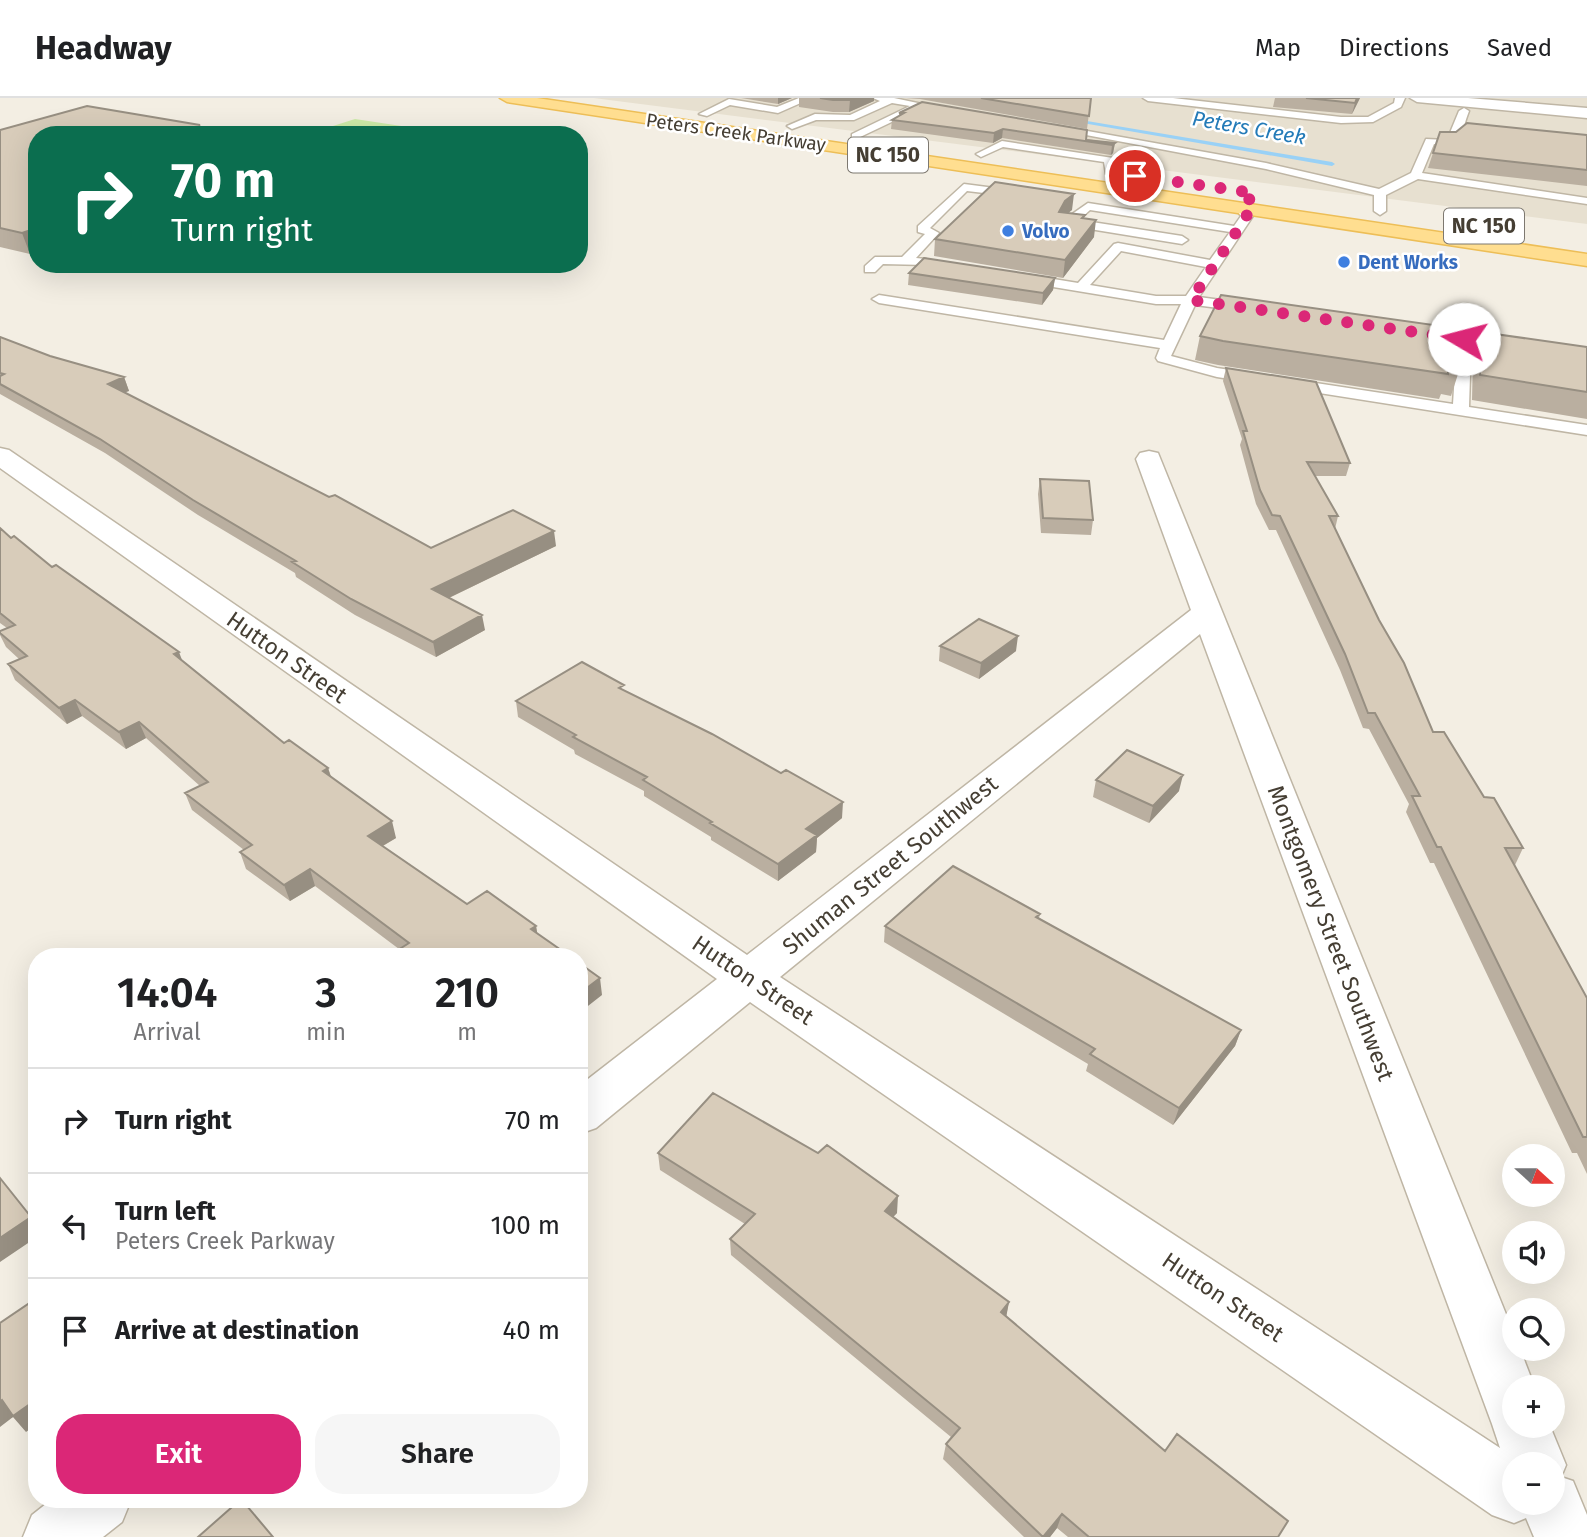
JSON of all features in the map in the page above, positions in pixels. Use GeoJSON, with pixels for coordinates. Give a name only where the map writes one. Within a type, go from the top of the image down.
{"type":"FeatureCollection","features":[{"type":"Feature","properties":{"kind":"main road","name":"Peters Creek Parkway"},"geometry":{"type":"LineString","coordinates":[[508,98],[540,100],[1587,260]]}},
{"type":"Feature","properties":{"kind":"main road","name":"Peters Creek Parkway"},"geometry":{"type":"LineString","coordinates":[[594,98],[1255,193],[1380,202],[1587,242]]}},
{"type":"Feature","properties":{"kind":"main road"},"geometry":{"type":"LineString","coordinates":[[944,163],[963,151]]}},
{"type":"Feature","properties":{"kind":"main road"},"geometry":{"type":"LineString","coordinates":[[1241,208],[1255,193]]}},
{"type":"Feature","properties":{"kind":"street"},"geometry":{"type":"LineString","coordinates":[[1418,98],[1587,113]]}},
{"type":"Feature","properties":{"kind":"street","name":"Hutton Street"},"geometry":{"type":"LineString","coordinates":[[0,456],[748,978],[1502,1484]]}},
{"type":"Feature","properties":{"kind":"street","name":"Montgomery Street Southwest"},"geometry":{"type":"LineString","coordinates":[[1149,459],[1502,1376]]}},
{"type":"Feature","properties":{"kind":"street","name":"Shuman Street Southwest"},"geometry":{"type":"LineString","coordinates":[[588,1107],[1208,612]]}},
{"type":"Feature","properties":{"kind":"street"},"geometry":{"type":"LineString","coordinates":[[54,1537],[90,1508]]}},
{"type":"Feature","properties":{"kind":"lane"},"geometry":{"type":"LineString","coordinates":[[704,114],[729,102],[778,110],[807,98]]}},
{"type":"Feature","properties":{"kind":"lane"},"geometry":{"type":"LineString","coordinates":[[878,98],[962,113]]}},
{"type":"Feature","properties":{"kind":"lane"},"geometry":{"type":"LineString","coordinates":[[1148,98],[1341,120],[1370,120],[1394,108],[1400,98]]}},
{"type":"Feature","properties":{"kind":"lane"},"geometry":{"type":"LineString","coordinates":[[792,126],[815,117],[851,118],[891,100]]}},
{"type":"Feature","properties":{"kind":"lane"},"geometry":{"type":"LineString","coordinates":[[856,135],[920,106]]}},
{"type":"Feature","properties":{"kind":"lane"},"geometry":{"type":"LineString","coordinates":[[1371,106],[1394,108]]}},
{"type":"Feature","properties":{"kind":"lane"},"geometry":{"type":"LineString","coordinates":[[1043,127],[1266,166],[1380,202],[1416,175],[1430,141],[1451,143],[1464,111]]}},
{"type":"Feature","properties":{"kind":"lane"},"geometry":{"type":"LineString","coordinates":[[1178,164],[1195,153]]}},
{"type":"Feature","properties":{"kind":"lane"},"geometry":{"type":"LineString","coordinates":[[1416,175],[1587,201]]}},
{"type":"Feature","properties":{"kind":"lane"},"geometry":{"type":"LineString","coordinates":[[906,261],[933,233],[922,229],[964,187],[1035,197]]}},
{"type":"Feature","properties":{"kind":"lane"},"geometry":{"type":"LineString","coordinates":[[1067,202],[1238,230]]}},
{"type":"Feature","properties":{"kind":"lane"},"geometry":{"type":"LineString","coordinates":[[1088,206],[1069,222],[1182,240]]}},
{"type":"Feature","properties":{"kind":"lane"},"geometry":{"type":"LineString","coordinates":[[1241,208],[1247,216],[1191,300],[1163,358],[1217,372],[1587,430]]}},
{"type":"Feature","properties":{"kind":"lane"},"geometry":{"type":"LineString","coordinates":[[1081,288],[1118,247],[1214,265]]}},
{"type":"Feature","properties":{"kind":"lane"},"geometry":{"type":"LineString","coordinates":[[870,269],[880,260],[929,263]]}},
{"type":"Feature","properties":{"kind":"lane"},"geometry":{"type":"LineString","coordinates":[[1008,276],[1156,300],[1191,300],[1264,310]]}},
{"type":"Feature","properties":{"kind":"lane"},"geometry":{"type":"LineString","coordinates":[[880,299],[1169,345]]}},
{"type":"Feature","properties":{"kind":"lane"},"geometry":{"type":"LineString","coordinates":[[1410,331],[1520,346]]}},
{"type":"Feature","properties":{"kind":"lane"},"geometry":{"type":"LineString","coordinates":[[1461,410],[1464,339]]}},
{"type":"Feature","properties":{"kind":"shaded area"},"geometry":{"type":"Polygon","coordinates":[[[594,98],[1587,98],[1587,224],[609,100],[594,98]]]}},
{"type":"Feature","properties":{"kind":"green space"},"geometry":{"type":"Polygon","coordinates":[[[355,119],[401,126],[333,126],[355,119]]]}},
{"type":"Feature","properties":{"kind":"building"},"geometry":{"type":"Polygon","coordinates":[[[820,98],[855,98],[833,100],[820,98]]]}},
{"type":"Feature","properties":{"kind":"building"},"geometry":{"type":"Polygon","coordinates":[[[981,98],[1091,98],[1089,116],[981,98]]]}},
{"type":"Feature","properties":{"kind":"building"},"geometry":{"type":"Polygon","coordinates":[[[1306,98],[1357,98],[1355,103],[1306,98]]]}},
{"type":"Feature","properties":{"kind":"building"},"geometry":{"type":"Polygon","coordinates":[[[922,102],[1087,130],[1086,140],[1115,143],[1112,145],[1003,129],[994,133],[892,120],[904,113],[899,113],[922,102]]]}},
{"type":"Feature","properties":{"kind":"building"},"geometry":{"type":"Polygon","coordinates":[[[87,106],[200,125],[28,126],[28,231],[22,233],[0,228],[0,130],[87,106]]]}},
{"type":"Feature","properties":{"kind":"building"},"geometry":{"type":"Polygon","coordinates":[[[1467,123],[1587,135],[1587,170],[1433,153],[1440,132],[1456,132],[1467,123]]]}},
{"type":"Feature","properties":{"kind":"building"},"geometry":{"type":"Polygon","coordinates":[[[995,182],[1074,194],[1065,201],[1059,212],[1085,215],[1082,218],[1096,220],[1065,260],[935,239],[995,182]]]}},
{"type":"Feature","properties":{"kind":"building"},"geometry":{"type":"Polygon","coordinates":[[[924,258],[1055,278],[1043,293],[909,273],[924,258]]]}},
{"type":"Feature","properties":{"kind":"building"},"geometry":{"type":"Polygon","coordinates":[[[1221,295],[1462,329],[1459,371],[1448,369],[1448,374],[1200,336],[1221,295]]]}},
{"type":"Feature","properties":{"kind":"building"},"geometry":{"type":"Polygon","coordinates":[[[1481,332],[1587,347],[1587,392],[1480,375],[1481,332]]]}},
{"type":"Feature","properties":{"kind":"building"},"geometry":{"type":"Polygon","coordinates":[[[0,337],[50,356],[124,377],[108,384],[329,497],[335,495],[431,548],[513,510],[554,531],[432,589],[482,615],[433,642],[351,599],[292,562],[296,561],[193,500],[100,439],[0,384],[0,376],[4,374],[0,373],[0,337]]]}},
{"type":"Feature","properties":{"kind":"building"},"geometry":{"type":"Polygon","coordinates":[[[1226,368],[1316,382],[1350,463],[1307,462],[1338,516],[1329,516],[1379,620],[1404,663],[1433,732],[1444,732],[1484,797],[1494,798],[1523,848],[1505,848],[1587,998],[1587,1137],[1583,1137],[1441,847],[1437,847],[1412,796],[1420,796],[1375,713],[1368,713],[1345,654],[1280,516],[1272,515],[1260,490],[1243,431],[1247,431],[1226,368]]]}},
{"type":"Feature","properties":{"kind":"building"},"geometry":{"type":"Polygon","coordinates":[[[1040,479],[1089,481],[1093,520],[1043,518],[1040,479]]]}},
{"type":"Feature","properties":{"kind":"building"},"geometry":{"type":"Polygon","coordinates":[[[0,528],[52,567],[56,565],[179,652],[174,654],[284,743],[289,740],[328,768],[323,771],[392,821],[368,836],[467,904],[487,891],[536,926],[531,929],[558,948],[401,948],[409,943],[310,869],[284,885],[240,852],[252,845],[185,793],[208,782],[139,722],[119,732],[75,700],[59,708],[8,664],[27,656],[0,633],[15,625],[0,613],[0,528]]]}},
{"type":"Feature","properties":{"kind":"building"},"geometry":{"type":"Polygon","coordinates":[[[979,619],[1018,636],[981,663],[940,646],[979,619]]]}},
{"type":"Feature","properties":{"kind":"building"},"geometry":{"type":"Polygon","coordinates":[[[582,662],[624,685],[619,688],[712,734],[781,773],[786,770],[843,802],[806,829],[817,835],[778,864],[643,780],[647,777],[573,737],[576,735],[516,701],[582,662]]]}},
{"type":"Feature","properties":{"kind":"building"},"geometry":{"type":"Polygon","coordinates":[[[1127,750],[1183,775],[1153,806],[1096,780],[1127,750]]]}},
{"type":"Feature","properties":{"kind":"building"},"geometry":{"type":"Polygon","coordinates":[[[953,866],[1040,914],[1036,917],[1241,1030],[1179,1108],[1090,1054],[1095,1049],[885,926],[953,866]]]}},
{"type":"Feature","properties":{"kind":"building"},"geometry":{"type":"Polygon","coordinates":[[[588,969],[600,978],[588,987],[588,969]]]}},
{"type":"Feature","properties":{"kind":"building"},"geometry":{"type":"Polygon","coordinates":[[[713,1093],[818,1153],[827,1145],[898,1196],[885,1211],[1009,1302],[1001,1312],[1165,1451],[1177,1434],[1288,1521],[1278,1537],[1089,1537],[1062,1514],[1043,1537],[946,1444],[960,1428],[730,1239],[755,1214],[658,1153],[713,1093]]]}},
{"type":"Feature","properties":{"kind":"building"},"geometry":{"type":"Polygon","coordinates":[[[0,1178],[28,1213],[28,1219],[0,1238],[0,1178]]]}},
{"type":"Feature","properties":{"kind":"building"},"geometry":{"type":"Polygon","coordinates":[[[28,1304],[28,1405],[13,1416],[2,1400],[0,1402],[0,1323],[28,1304]]]}},
{"type":"Feature","properties":{"kind":"building"},"geometry":{"type":"Polygon","coordinates":[[[231,1508],[249,1508],[273,1537],[198,1537],[231,1508]]]}},
{"type":"Feature","properties":{"kind":"waterway","name":"Peters Creek"},"geometry":{"type":"LineString","coordinates":[[1071,119],[1332,164]]}},
{"type":"Feature","properties":{"kind":"place","name":"Volvo"},"geometry":{"type":"Point","coordinates":[1008,231]}},
{"type":"Feature","properties":{"kind":"place","name":"Dent Works"},"geometry":{"type":"Point","coordinates":[1344,262]}},
{"type":"Feature","properties":{"kind":"route"},"geometry":{"type":"LineString","coordinates":[[1135,176],[1255,193],[1241,208],[1247,216],[1191,300],[1464,339]]}}]}
